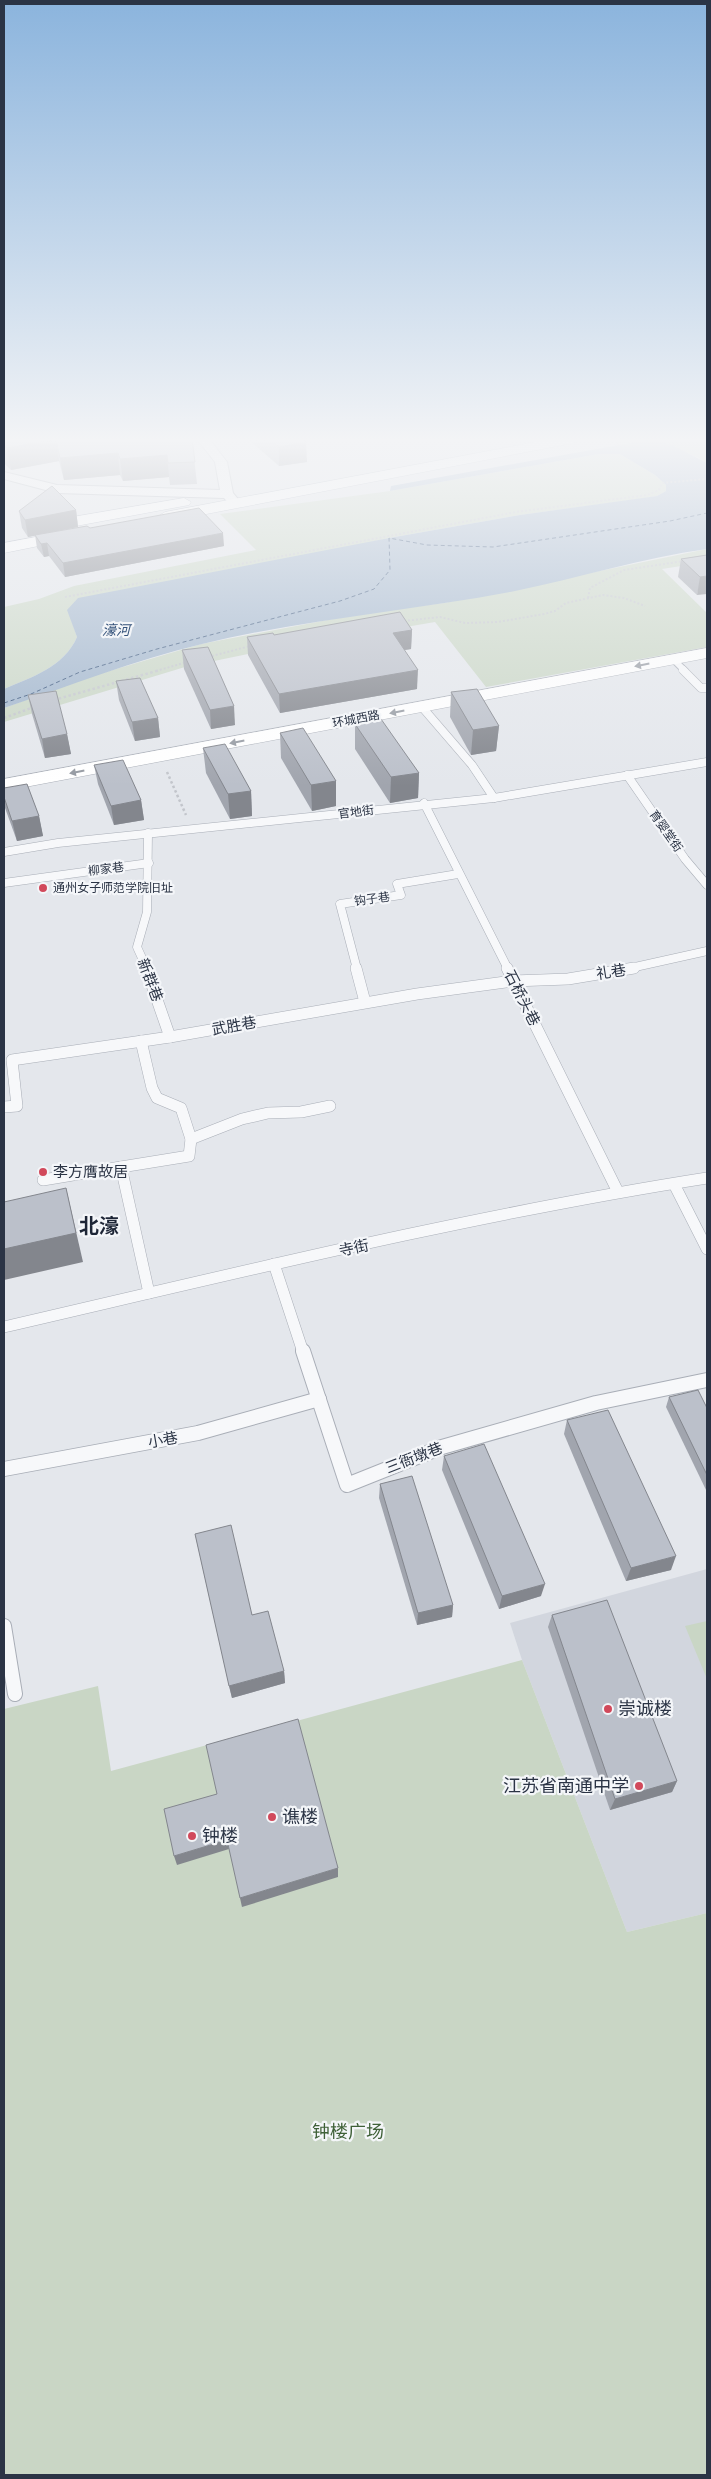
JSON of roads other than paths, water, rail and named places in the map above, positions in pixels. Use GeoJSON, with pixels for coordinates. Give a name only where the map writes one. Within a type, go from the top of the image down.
{"type":"FeatureCollection","features":[{"type":"Feature","properties":{"kind":"main road","name":"环城西路"},"geometry":{"type":"LineString","coordinates":[[4,785],[707,653]]}},
{"type":"Feature","properties":{"kind":"lane"},"geometry":{"type":"LineString","coordinates":[[673,659],[701,688],[707,688]]}},
{"type":"Feature","properties":{"kind":"lane"},"geometry":{"type":"LineString","coordinates":[[422,707],[472,765],[494,798]]}},
{"type":"Feature","properties":{"kind":"lane","name":"官地街"},"geometry":{"type":"LineString","coordinates":[[4,852],[58,843],[148,833],[424,803],[494,798],[707,762]]}},
{"type":"Feature","properties":{"kind":"lane","name":"育婴堂街"},"geometry":{"type":"LineString","coordinates":[[627,775],[685,858],[707,885]]}},
{"type":"Feature","properties":{"kind":"lane","name":"石桥头巷"},"geometry":{"type":"LineString","coordinates":[[424,803],[458,874],[567,1085],[618,1192]]}},
{"type":"Feature","properties":{"kind":"lane","name":"新群巷"},"geometry":{"type":"LineString","coordinates":[[148,833],[147,912],[137,947],[152,981],[170,1038]]}},
{"type":"Feature","properties":{"kind":"lane","name":"柳家巷"},"geometry":{"type":"LineString","coordinates":[[4,883],[148,864]]}},
{"type":"Feature","properties":{"kind":"lane","name":"钩子巷"},"geometry":{"type":"LineString","coordinates":[[365,1002],[340,904],[401,895],[397,884],[458,874]]}},
{"type":"Feature","properties":{"kind":"lane","name":"礼巷"},"geometry":{"type":"LineString","coordinates":[[513,982],[568,979],[643,966],[707,951]]}},
{"type":"Feature","properties":{"kind":"lane","name":"武胜巷"},"geometry":{"type":"LineString","coordinates":[[4,1107],[17,1106],[12,1060],[170,1038],[365,1002],[513,982]]}},
{"type":"Feature","properties":{"kind":"lane"},"geometry":{"type":"LineString","coordinates":[[43,1180],[189,1156],[191,1139],[181,1108],[157,1098],[152,1088],[141,1042]]}},
{"type":"Feature","properties":{"kind":"lane"},"geometry":{"type":"LineString","coordinates":[[191,1139],[242,1119],[268,1113],[301,1112],[330,1106]]}},
{"type":"Feature","properties":{"kind":"lane"},"geometry":{"type":"LineString","coordinates":[[121,1167],[149,1293]]}},
{"type":"Feature","properties":{"kind":"lane","name":"寺街"},"geometry":{"type":"LineString","coordinates":[[4,1327],[274,1264],[618,1192],[707,1178]]}},
{"type":"Feature","properties":{"kind":"lane"},"geometry":{"type":"LineString","coordinates":[[674,1184],[707,1249]]}},
{"type":"Feature","properties":{"kind":"lane","name":"三衙墩巷"},"geometry":{"type":"LineString","coordinates":[[274,1264],[347,1485],[442,1446],[596,1403],[707,1380]]}},
{"type":"Feature","properties":{"kind":"lane","name":"小巷"},"geometry":{"type":"LineString","coordinates":[[4,1469],[198,1433],[319,1399]]}},
{"type":"Feature","properties":{"kind":"lane"},"geometry":{"type":"LineString","coordinates":[[4,1626],[15,1694]]}},
{"type":"Feature","properties":{"kind":"water","name":"濠河"},"geometry":{"type":"Polygon","coordinates":[[[303,555],[675,555],[515,591],[241,635],[177,650],[127,665],[4,708],[4,689],[46,670],[64,656],[71,647],[77,637],[67,610],[78,598],[303,555]]]}},
{"type":"Feature","properties":{"kind":"place","name":"通州女子师范学院旧址"},"geometry":{"type":"Point","coordinates":[43,888]}},
{"type":"Feature","properties":{"kind":"place","name":"李方膺故居"},"geometry":{"type":"Point","coordinates":[43,1172]}},
{"type":"Feature","properties":{"kind":"place","name":"崇诚楼"},"geometry":{"type":"Point","coordinates":[608,1709]}},
{"type":"Feature","properties":{"kind":"place","name":"江苏省南通中学"},"geometry":{"type":"Point","coordinates":[639,1786]}},
{"type":"Feature","properties":{"kind":"place","name":"谯楼"},"geometry":{"type":"Point","coordinates":[272,1817]}},
{"type":"Feature","properties":{"kind":"place","name":"钟楼"},"geometry":{"type":"Point","coordinates":[192,1836]}},
{"type":"Feature","properties":{"kind":"district","name":"北濠"},"geometry":{"type":"Point","coordinates":[99,1226]}},
{"type":"Feature","properties":{"kind":"park label","name":"钟楼广场"},"geometry":{"type":"Point","coordinates":[348,2132]}}]}
